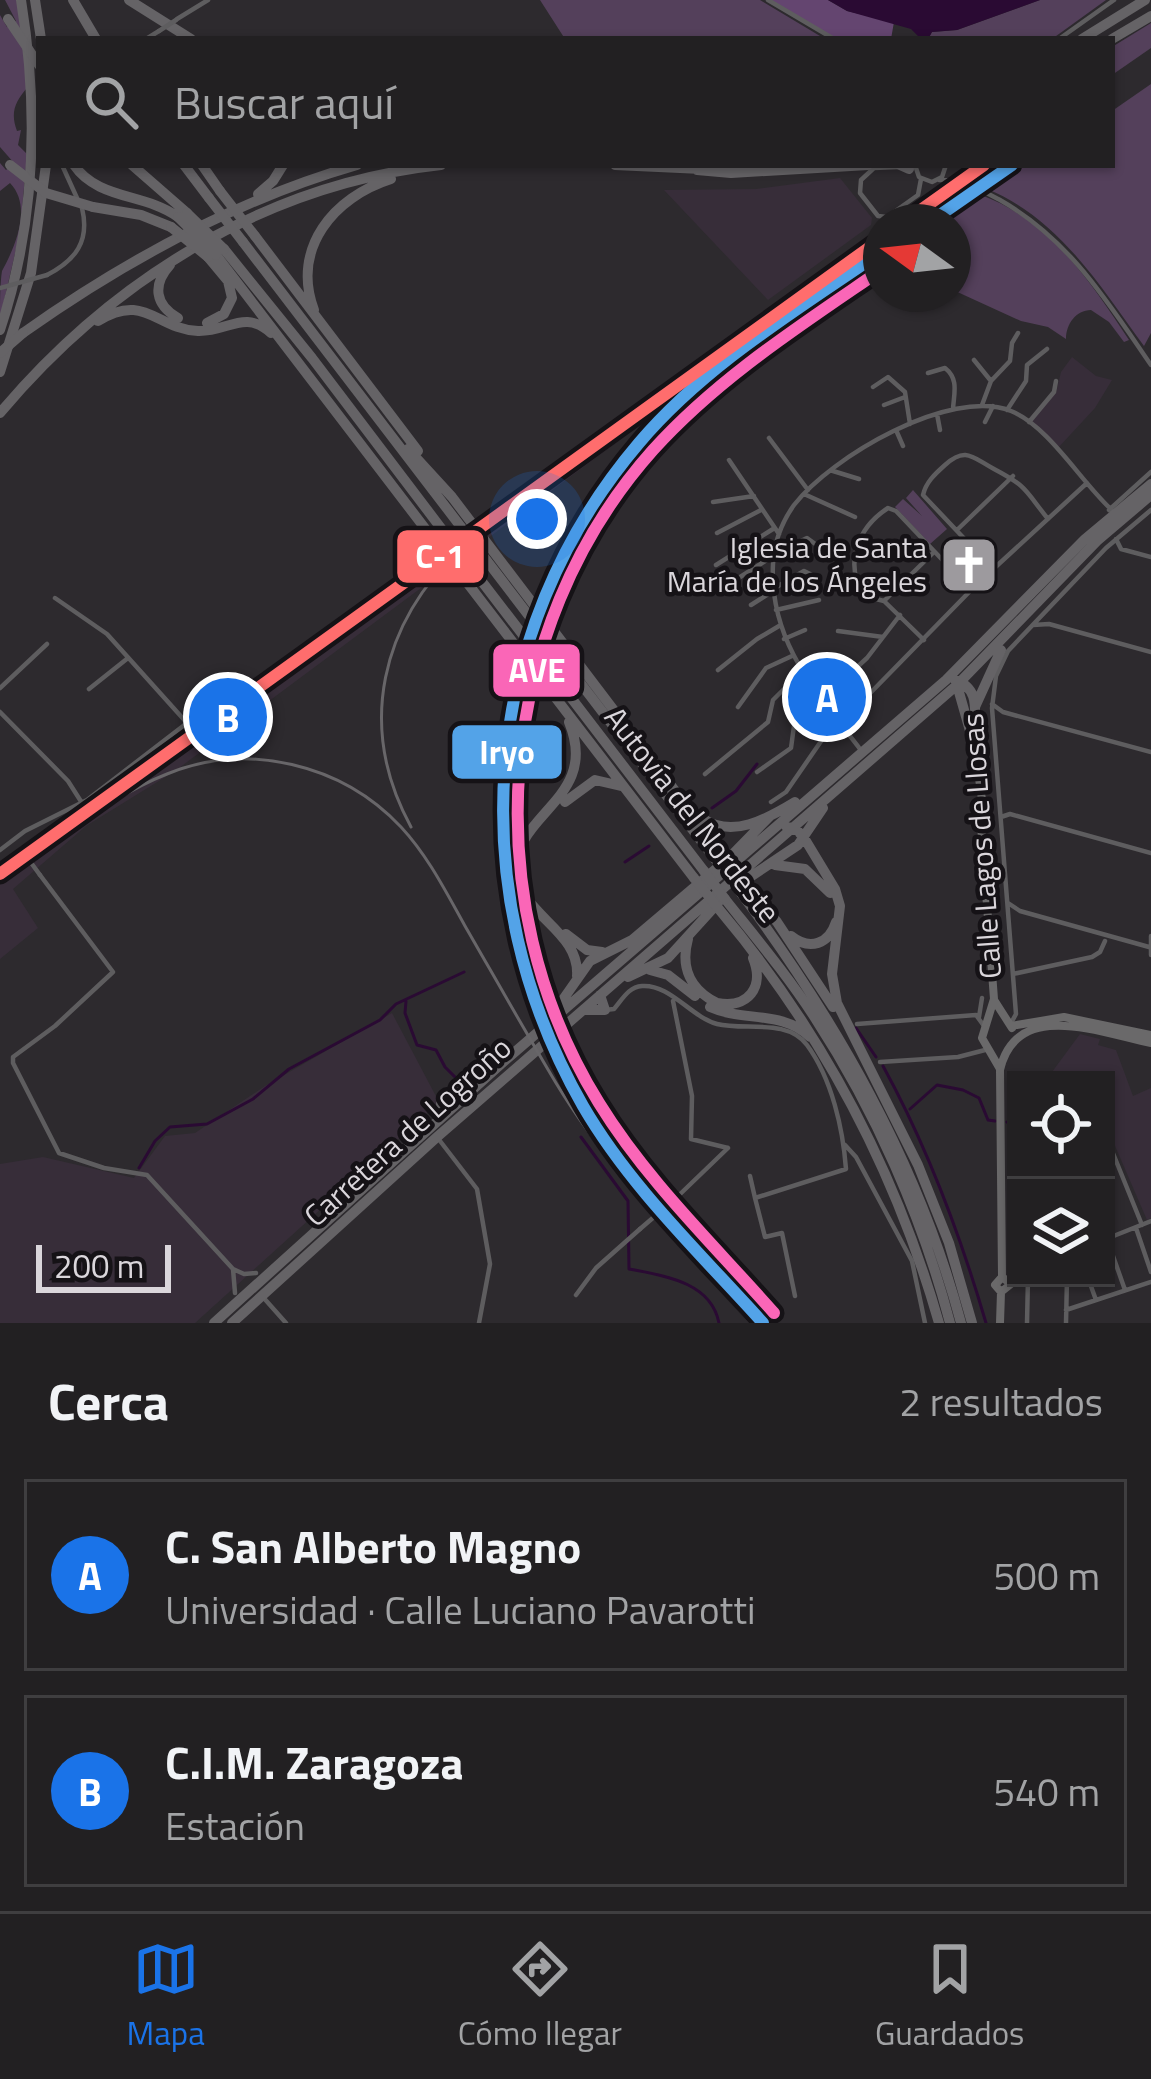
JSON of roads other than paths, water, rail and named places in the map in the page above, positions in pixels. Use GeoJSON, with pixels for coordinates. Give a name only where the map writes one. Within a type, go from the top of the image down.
{"type":"FeatureCollection","features":[{"type":"Feature","properties":{"kind":"highway"},"geometry":{"type":"LineString","coordinates":[[0,330],[21,251],[33,142],[32,87],[21,0]]}},
{"type":"Feature","properties":{"kind":"highway"},"geometry":{"type":"LineString","coordinates":[[35,0],[41,36]]}},
{"type":"Feature","properties":{"kind":"highway"},"geometry":{"type":"LineString","coordinates":[[73,0],[94,36]]}},
{"type":"Feature","properties":{"kind":"highway"},"geometry":{"type":"LineString","coordinates":[[129,0],[186,36]]}},
{"type":"Feature","properties":{"kind":"highway"},"geometry":{"type":"LineString","coordinates":[[1086,36],[1133,0]]}},
{"type":"Feature","properties":{"kind":"highway"},"geometry":{"type":"LineString","coordinates":[[1086,36],[1145,0]]}},
{"type":"Feature","properties":{"kind":"highway"},"geometry":{"type":"LineString","coordinates":[[0,4],[36,61]]}},
{"type":"Feature","properties":{"kind":"highway"},"geometry":{"type":"LineString","coordinates":[[1115,37],[1151,16]]}},
{"type":"Feature","properties":{"kind":"highway"},"geometry":{"type":"LineString","coordinates":[[0,153],[46,193],[93,207],[179,219]]}},
{"type":"Feature","properties":{"kind":"highway"},"geometry":{"type":"LineString","coordinates":[[0,372],[31,273],[46,168]]}},
{"type":"Feature","properties":{"kind":"highway"},"geometry":{"type":"LineString","coordinates":[[77,168],[97,186],[150,202],[179,219],[216,254],[378,466],[445,544]]}},
{"type":"Feature","properties":{"kind":"highway","name":"Autovía del Nordeste"},"geometry":{"type":"LineString","coordinates":[[135,168],[341,397],[445,544],[723,908],[812,1012],[898,1176],[950,1323]]}},
{"type":"Feature","properties":{"kind":"highway","name":"Autovía del Nordeste"},"geometry":{"type":"LineString","coordinates":[[187,168],[249,239],[359,392],[742,887],[871,1094],[931,1229],[962,1323]]}},
{"type":"Feature","properties":{"kind":"highway"},"geometry":{"type":"LineString","coordinates":[[203,168],[214,195]]}},
{"type":"Feature","properties":{"kind":"highway"},"geometry":{"type":"LineString","coordinates":[[0,352],[118,269],[262,191],[281,168]]}},
{"type":"Feature","properties":{"kind":"highway"},"geometry":{"type":"LineString","coordinates":[[164,245],[282,189],[347,168]]}},
{"type":"Feature","properties":{"kind":"highway"},"geometry":{"type":"LineString","coordinates":[[0,413],[79,330],[176,257],[303,196],[424,168]]}},
{"type":"Feature","properties":{"kind":"highway"},"geometry":{"type":"LineString","coordinates":[[317,318],[307,273],[312,247],[331,214],[350,196],[372,185],[444,168]]}},
{"type":"Feature","properties":{"kind":"highway"},"geometry":{"type":"LineString","coordinates":[[665,168],[731,173],[817,168]]}},
{"type":"Feature","properties":{"kind":"highway"},"geometry":{"type":"LineString","coordinates":[[698,170],[727,168]]}},
{"type":"Feature","properties":{"kind":"highway"},"geometry":{"type":"LineString","coordinates":[[249,239],[317,318],[452,497],[467,527]]}},
{"type":"Feature","properties":{"kind":"highway"},"geometry":{"type":"LineString","coordinates":[[176,257],[158,281],[160,302],[177,318],[200,324],[220,317],[232,298],[216,254]]}},
{"type":"Feature","properties":{"kind":"highway"},"geometry":{"type":"LineString","coordinates":[[79,330],[127,309],[142,310],[196,331],[251,320],[265,327],[293,356]]}},
{"type":"Feature","properties":{"kind":"highway"},"geometry":{"type":"LineString","coordinates":[[359,392],[452,497]]}},
{"type":"Feature","properties":{"kind":"highway"},"geometry":{"type":"LineString","coordinates":[[341,397],[378,466]]}},
{"type":"Feature","properties":{"kind":"highway","name":"Carretera de Logroño"},"geometry":{"type":"LineString","coordinates":[[232,1323],[436,1137],[913,724],[1022,620],[1114,514],[1151,484]]}},
{"type":"Feature","properties":{"kind":"highway","name":"Carretera de Logroño"},"geometry":{"type":"LineString","coordinates":[[1022,620],[1114,514],[1151,495]]}},
{"type":"Feature","properties":{"kind":"highway"},"geometry":{"type":"LineString","coordinates":[[478,542],[686,803],[719,857]]}},
{"type":"Feature","properties":{"kind":"highway"},"geometry":{"type":"LineString","coordinates":[[456,558],[651,821]]}},
{"type":"Feature","properties":{"kind":"highway"},"geometry":{"type":"LineString","coordinates":[[970,709],[1022,620]]}},
{"type":"Feature","properties":{"kind":"highway"},"geometry":{"type":"LineString","coordinates":[[982,686],[998,670]]}},
{"type":"Feature","properties":{"kind":"highway"},"geometry":{"type":"LineString","coordinates":[[955,682],[971,689],[974,745]]}},
{"type":"Feature","properties":{"kind":"highway","name":"Carretera de Logroño"},"geometry":{"type":"LineString","coordinates":[[214,1323],[504,1061],[818,789],[955,682]]}},
{"type":"Feature","properties":{"kind":"highway"},"geometry":{"type":"LineString","coordinates":[[546,684],[572,728],[577,759],[562,796],[525,842],[517,871],[526,898],[574,953],[577,979]]}},
{"type":"Feature","properties":{"kind":"highway"},"geometry":{"type":"LineString","coordinates":[[913,724],[942,709],[970,709]]}},
{"type":"Feature","properties":{"kind":"highway"},"geometry":{"type":"LineString","coordinates":[[605,952],[592,952],[573,941],[535,903],[524,880],[526,850],[584,785],[596,780],[621,787],[699,874]]}},
{"type":"Feature","properties":{"kind":"highway"},"geometry":{"type":"LineString","coordinates":[[581,1011],[605,1010],[600,994],[668,958],[698,921],[766,866],[786,856],[840,787]]}},
{"type":"Feature","properties":{"kind":"highway"},"geometry":{"type":"LineString","coordinates":[[686,803],[707,823],[739,827],[818,789]]}},
{"type":"Feature","properties":{"kind":"highway"},"geometry":{"type":"LineString","coordinates":[[441,1104],[504,1061],[566,998],[590,961],[623,945],[653,922],[730,856],[770,809]]}},
{"type":"Feature","properties":{"kind":"highway"},"geometry":{"type":"LineString","coordinates":[[815,818],[812,836],[817,857]]}},
{"type":"Feature","properties":{"kind":"highway"},"geometry":{"type":"LineString","coordinates":[[772,831],[792,828],[804,838],[840,906],[832,983],[836,1003],[918,1165],[949,1243],[972,1323]]}},
{"type":"Feature","properties":{"kind":"highway"},"geometry":{"type":"LineString","coordinates":[[742,887],[793,938],[811,945],[831,935],[837,913],[826,886],[812,873],[791,865],[766,866]]}},
{"type":"Feature","properties":{"kind":"highway"},"geometry":{"type":"LineString","coordinates":[[698,921],[685,952],[691,981],[712,1001],[735,1005],[754,992],[758,970],[723,908]]}},
{"type":"Feature","properties":{"kind":"highway"},"geometry":{"type":"LineString","coordinates":[[723,908],[823,1052],[889,1181],[939,1323]]}},
{"type":"Feature","properties":{"kind":"highway"},"geometry":{"type":"LineString","coordinates":[[777,922],[855,1039]]}},
{"type":"Feature","properties":{"kind":"highway"},"geometry":{"type":"LineString","coordinates":[[635,973],[662,971],[718,1010],[793,1024],[823,1052]]}},
{"type":"Feature","properties":{"kind":"main road"},"geometry":{"type":"LineString","coordinates":[[974,745],[994,999],[991,1013],[982,1022],[982,1039],[1000,1070],[1007,1218]]}},
{"type":"Feature","properties":{"kind":"main road"},"geometry":{"type":"LineString","coordinates":[[994,999],[1009,1024],[1011,1044],[1000,1070]]}},
{"type":"Feature","properties":{"kind":"main road"},"geometry":{"type":"LineString","coordinates":[[982,1022],[995,1019],[1009,1024],[1064,1017],[1151,1039]]}},
{"type":"Feature","properties":{"kind":"main road"},"geometry":{"type":"LineString","coordinates":[[990,1050],[1011,1044],[1030,1029],[1050,1025],[1151,1039]]}},
{"type":"Feature","properties":{"kind":"main road"},"geometry":{"type":"LineString","coordinates":[[1000,1323],[1009,1287]]}},
{"type":"Feature","properties":{"kind":"street"},"geometry":{"type":"LineString","coordinates":[[151,36],[208,0]]}},
{"type":"Feature","properties":{"kind":"street"},"geometry":{"type":"LineString","coordinates":[[767,0],[829,36]]}},
{"type":"Feature","properties":{"kind":"street"},"geometry":{"type":"LineString","coordinates":[[1063,36],[1114,0]]}},
{"type":"Feature","properties":{"kind":"street"},"geometry":{"type":"LineString","coordinates":[[0,287],[47,275],[72,258],[85,238],[83,211],[63,168]]}},
{"type":"Feature","properties":{"kind":"street"},"geometry":{"type":"LineString","coordinates":[[877,168],[861,180],[860,193],[878,216],[887,217],[918,195],[912,170]]}},
{"type":"Feature","properties":{"kind":"street"},"geometry":{"type":"LineString","coordinates":[[939,180],[945,168]]}},
{"type":"Feature","properties":{"kind":"street"},"geometry":{"type":"LineString","coordinates":[[946,168],[952,179]]}},
{"type":"Feature","properties":{"kind":"street"},"geometry":{"type":"LineString","coordinates":[[912,170],[984,191],[1029,217],[1087,272],[1151,364]]}},
{"type":"Feature","properties":{"kind":"street"},"geometry":{"type":"LineString","coordinates":[[982,405],[991,381],[1010,361],[1018,333]]}},
{"type":"Feature","properties":{"kind":"street"},"geometry":{"type":"LineString","coordinates":[[1007,410],[1026,381],[1027,365],[1047,350]]}},
{"type":"Feature","properties":{"kind":"street"},"geometry":{"type":"LineString","coordinates":[[974,360],[991,381]]}},
{"type":"Feature","properties":{"kind":"street"},"geometry":{"type":"LineString","coordinates":[[928,373],[945,368],[950,373],[955,383],[953,409]]}},
{"type":"Feature","properties":{"kind":"street"},"geometry":{"type":"LineString","coordinates":[[873,386],[888,377],[905,397],[910,424]]}},
{"type":"Feature","properties":{"kind":"street"},"geometry":{"type":"LineString","coordinates":[[1029,422],[1054,392],[1056,381]]}},
{"type":"Feature","properties":{"kind":"street"},"geometry":{"type":"LineString","coordinates":[[884,405],[905,397]]}},
{"type":"Feature","properties":{"kind":"street"},"geometry":{"type":"LineString","coordinates":[[716,565],[776,531],[806,492],[896,430],[953,409],[982,405],[1007,410],[1029,422],[1114,514]]}},
{"type":"Feature","properties":{"kind":"street"},"geometry":{"type":"LineString","coordinates":[[985,422],[993,406]]}},
{"type":"Feature","properties":{"kind":"street"},"geometry":{"type":"LineString","coordinates":[[937,414],[940,430]]}},
{"type":"Feature","properties":{"kind":"street"},"geometry":{"type":"LineString","coordinates":[[896,430],[903,446]]}},
{"type":"Feature","properties":{"kind":"street"},"geometry":{"type":"LineString","coordinates":[[769,438],[806,492],[855,517]]}},
{"type":"Feature","properties":{"kind":"street"},"geometry":{"type":"LineString","coordinates":[[993,569],[923,492],[946,464],[969,453],[1012,476],[1048,519]]}},
{"type":"Feature","properties":{"kind":"street"},"geometry":{"type":"LineString","coordinates":[[729,460],[776,531],[773,590],[784,638],[822,703],[862,751]]}},
{"type":"Feature","properties":{"kind":"street"},"geometry":{"type":"LineString","coordinates":[[833,471],[859,479]]}},
{"type":"Feature","properties":{"kind":"street","name":"Carretera de Logroño"},"geometry":{"type":"LineString","coordinates":[[1114,514],[1130,489],[1151,472]]}},
{"type":"Feature","properties":{"kind":"street"},"geometry":{"type":"LineString","coordinates":[[957,530],[1012,476]]}},
{"type":"Feature","properties":{"kind":"street"},"geometry":{"type":"LineString","coordinates":[[770,809],[837,723],[1087,483]]}},
{"type":"Feature","properties":{"kind":"street"},"geometry":{"type":"LineString","coordinates":[[1098,495],[1113,499],[1130,489]]}},
{"type":"Feature","properties":{"kind":"street"},"geometry":{"type":"LineString","coordinates":[[713,502],[754,496]]}},
{"type":"Feature","properties":{"kind":"street"},"geometry":{"type":"LineString","coordinates":[[924,640],[884,601],[862,594],[852,563],[858,544],[878,515],[894,509],[971,590]]}},
{"type":"Feature","properties":{"kind":"street","name":"Calle Lagos de Llosas"},"geometry":{"type":"LineString","coordinates":[[1009,1024],[1016,1018],[992,704],[998,670],[1022,620],[1151,509]]}},
{"type":"Feature","properties":{"kind":"street"},"geometry":{"type":"LineString","coordinates":[[717,533],[760,510]]}},
{"type":"Feature","properties":{"kind":"street"},"geometry":{"type":"LineString","coordinates":[[723,588],[807,538],[825,551]]}},
{"type":"Feature","properties":{"kind":"street"},"geometry":{"type":"LineString","coordinates":[[1116,539],[1122,549],[1151,557]]}},
{"type":"Feature","properties":{"kind":"street"},"geometry":{"type":"LineString","coordinates":[[884,601],[934,552]]}},
{"type":"Feature","properties":{"kind":"street"},"geometry":{"type":"LineString","coordinates":[[751,605],[804,571],[817,577]]}},
{"type":"Feature","properties":{"kind":"street"},"geometry":{"type":"LineString","coordinates":[[0,850],[13,838],[82,803],[187,723],[107,634],[55,598]]}},
{"type":"Feature","properties":{"kind":"street"},"geometry":{"type":"LineString","coordinates":[[776,610],[819,600]]}},
{"type":"Feature","properties":{"kind":"street"},"geometry":{"type":"LineString","coordinates":[[757,772],[791,748],[794,726],[867,658],[900,615]]}},
{"type":"Feature","properties":{"kind":"street"},"geometry":{"type":"LineString","coordinates":[[1022,620],[1151,652]]}},
{"type":"Feature","properties":{"kind":"street"},"geometry":{"type":"LineString","coordinates":[[718,670],[779,626]]}},
{"type":"Feature","properties":{"kind":"street"},"geometry":{"type":"LineString","coordinates":[[784,638],[805,630]]}},
{"type":"Feature","properties":{"kind":"street"},"geometry":{"type":"LineString","coordinates":[[838,631],[884,637]]}},
{"type":"Feature","properties":{"kind":"street"},"geometry":{"type":"LineString","coordinates":[[0,688],[47,644]]}},
{"type":"Feature","properties":{"kind":"street"},"geometry":{"type":"LineString","coordinates":[[738,707],[766,668],[793,656]]}},
{"type":"Feature","properties":{"kind":"street"},"geometry":{"type":"LineString","coordinates":[[705,774],[768,722],[773,700],[800,669],[822,656]]}},
{"type":"Feature","properties":{"kind":"street"},"geometry":{"type":"LineString","coordinates":[[88,689],[128,658]]}},
{"type":"Feature","properties":{"kind":"street"},"geometry":{"type":"LineString","coordinates":[[992,704],[1003,712],[1151,752]]}},
{"type":"Feature","properties":{"kind":"street"},"geometry":{"type":"LineString","coordinates":[[0,712],[68,782],[82,803]]}},
{"type":"Feature","properties":{"kind":"street"},"geometry":{"type":"LineString","coordinates":[[1001,817],[1010,814],[1151,853]]}},
{"type":"Feature","properties":{"kind":"street"},"geometry":{"type":"LineString","coordinates":[[13,838],[113,973],[13,1057],[59,1153],[104,1168],[147,1175],[233,1270],[256,1273]]}},
{"type":"Feature","properties":{"kind":"street"},"geometry":{"type":"LineString","coordinates":[[1007,903],[1150,951],[1151,936]]}},
{"type":"Feature","properties":{"kind":"street"},"geometry":{"type":"LineString","coordinates":[[1099,933],[1105,941]]}},
{"type":"Feature","properties":{"kind":"street"},"geometry":{"type":"LineString","coordinates":[[1013,974],[1092,957],[1113,937]]}},
{"type":"Feature","properties":{"kind":"street"},"geometry":{"type":"LineString","coordinates":[[605,1010],[614,1009],[638,987],[657,989],[712,1023],[775,1029],[802,1040],[841,1120],[846,1169],[755,1198]]}},
{"type":"Feature","properties":{"kind":"street"},"geometry":{"type":"LineString","coordinates":[[857,1024],[982,1022],[982,998]]}},
{"type":"Feature","properties":{"kind":"street"},"geometry":{"type":"LineString","coordinates":[[576,1295],[596,1268],[728,1148],[691,1139],[692,1096],[674,999]]}},
{"type":"Feature","properties":{"kind":"street"},"geometry":{"type":"LineString","coordinates":[[973,1054],[982,1039]]}},
{"type":"Feature","properties":{"kind":"street"},"geometry":{"type":"LineString","coordinates":[[880,1062],[990,1050]]}},
{"type":"Feature","properties":{"kind":"street"},"geometry":{"type":"LineString","coordinates":[[436,1137],[477,1190],[490,1264],[479,1323]]}},
{"type":"Feature","properties":{"kind":"street"},"geometry":{"type":"LineString","coordinates":[[844,1144],[856,1157],[912,1261],[925,1323]]}},
{"type":"Feature","properties":{"kind":"street"},"geometry":{"type":"LineString","coordinates":[[1115,1161],[1151,1271]]}},
{"type":"Feature","properties":{"kind":"street"},"geometry":{"type":"LineString","coordinates":[[750,1176],[765,1237],[782,1233],[795,1296]]}},
{"type":"Feature","properties":{"kind":"street"},"geometry":{"type":"LineString","coordinates":[[1115,1236],[1151,1221]]}},
{"type":"Feature","properties":{"kind":"street"},"geometry":{"type":"LineString","coordinates":[[1115,1262],[1125,1290]]}},
{"type":"Feature","properties":{"kind":"street"},"geometry":{"type":"LineString","coordinates":[[233,1270],[235,1293]]}},
{"type":"Feature","properties":{"kind":"street"},"geometry":{"type":"LineString","coordinates":[[1066,1310],[1151,1282]]}},
{"type":"Feature","properties":{"kind":"street"},"geometry":{"type":"LineString","coordinates":[[1027,1323],[1028,1287]]}},
{"type":"Feature","properties":{"kind":"street"},"geometry":{"type":"LineString","coordinates":[[1066,1323],[1067,1287]]}},
{"type":"Feature","properties":{"kind":"street"},"geometry":{"type":"LineString","coordinates":[[1091,1287],[1096,1300]]}},
{"type":"Feature","properties":{"kind":"street"},"geometry":{"type":"LineString","coordinates":[[262,1296],[286,1323]]}},
{"type":"Feature","properties":{"kind":"waterway"},"geometry":{"type":"LineString","coordinates":[[712,808],[736,791],[757,764]]}},
{"type":"Feature","properties":{"kind":"waterway"},"geometry":{"type":"LineString","coordinates":[[625,862],[649,846]]}},
{"type":"Feature","properties":{"kind":"waterway"},"geometry":{"type":"LineString","coordinates":[[139,1168],[170,1127],[207,1124],[253,1099],[289,1069],[380,1020],[396,1004],[464,972]]}},
{"type":"Feature","properties":{"kind":"waterway"},"geometry":{"type":"LineString","coordinates":[[406,1001],[405,1013],[417,1045],[436,1050],[459,1081]]}},
{"type":"Feature","properties":{"kind":"waterway"},"geometry":{"type":"LineString","coordinates":[[856,1028],[876,1057]]}},
{"type":"Feature","properties":{"kind":"waterway"},"geometry":{"type":"LineString","coordinates":[[558,1043],[570,1034],[604,1122]]}},
{"type":"Feature","properties":{"kind":"waterway"},"geometry":{"type":"LineString","coordinates":[[883,1066],[942,1192],[986,1323]]}},
{"type":"Feature","properties":{"kind":"waterway"},"geometry":{"type":"LineString","coordinates":[[910,1109],[937,1085],[979,1098],[988,1120],[995,1121]]}},
{"type":"Feature","properties":{"kind":"waterway"},"geometry":{"type":"LineString","coordinates":[[581,1137],[628,1201],[629,1269],[671,1278],[696,1290],[707,1298],[719,1323]]}},
{"type":"Feature","properties":{"kind":"railway"},"geometry":{"type":"LineString","coordinates":[[486,530],[533,491]]}},
{"type":"Feature","properties":{"kind":"railway"},"geometry":{"type":"LineString","coordinates":[[411,827],[384,751],[386,678],[412,609],[462,547]]}},
{"type":"Feature","properties":{"kind":"railway"},"geometry":{"type":"LineString","coordinates":[[12,868],[126,794],[198,764],[229,760],[292,764],[351,788],[377,805],[420,850],[577,1116],[648,1207],[751,1323]]}},
{"type":"Feature","properties":{"kind":"place","name":"Iglesia de Santa María de los Ángeles"},"geometry":{"type":"Point","coordinates":[969,565]}},
{"type":"Feature","properties":{"kind":"place","name":"C. San Alberto Magno"},"geometry":{"type":"Point","coordinates":[827,697]}},
{"type":"Feature","properties":{"kind":"place","name":"C.I.M. Zaragoza"},"geometry":{"type":"Point","coordinates":[228,717]}}]}
